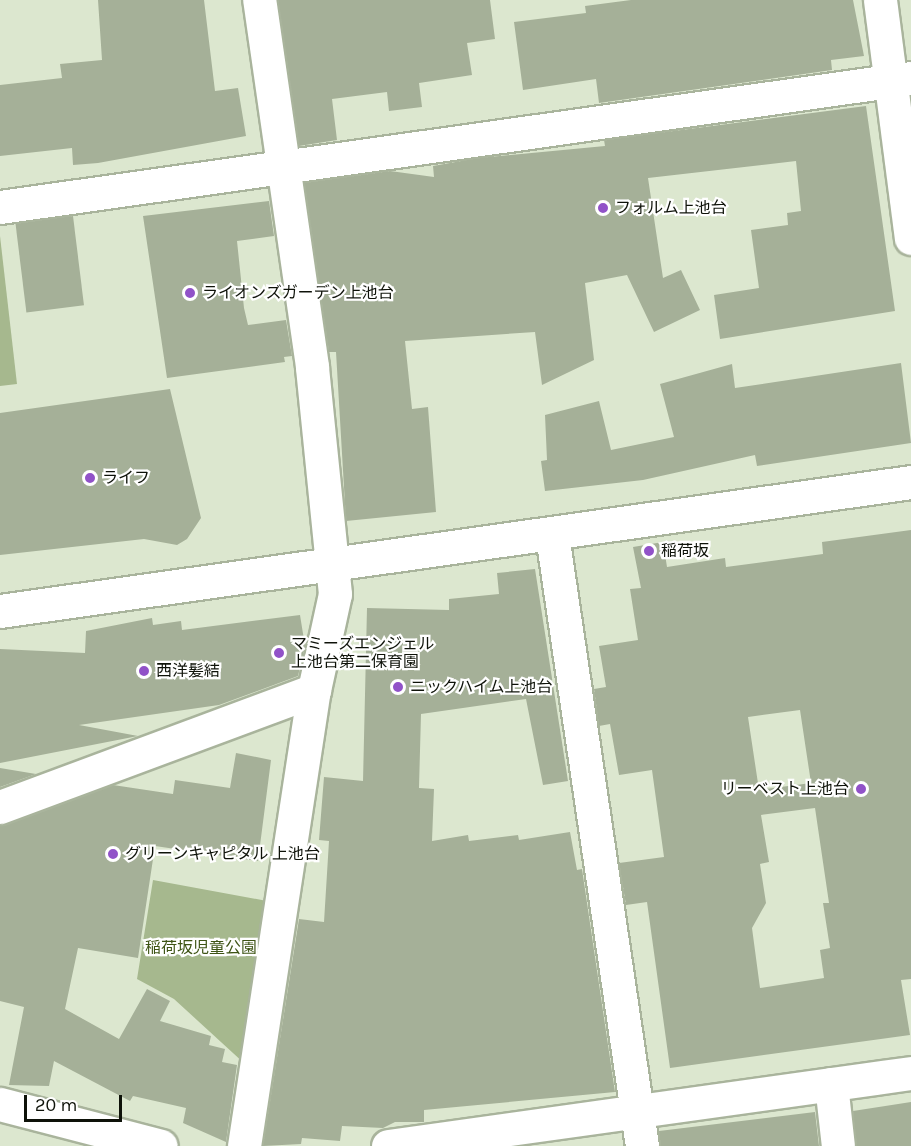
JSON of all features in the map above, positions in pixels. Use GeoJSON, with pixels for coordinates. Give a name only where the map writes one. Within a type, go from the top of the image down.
{"type":"FeatureCollection","features":[{"type":"Feature","properties":{"kind":"street"},"geometry":{"type":"LineString","coordinates":[[244,1146],[314,690],[335,594],[335,563],[259,0]]}},
{"type":"Feature","properties":{"kind":"street"},"geometry":{"type":"LineString","coordinates":[[880,0],[901,80],[911,238]]}},
{"type":"Feature","properties":{"kind":"street"},"geometry":{"type":"LineString","coordinates":[[0,207],[901,80]]}},
{"type":"Feature","properties":{"kind":"street"},"geometry":{"type":"LineString","coordinates":[[0,611],[335,563],[552,535],[911,482]]}},
{"type":"Feature","properties":{"kind":"street"},"geometry":{"type":"LineString","coordinates":[[552,535],[642,1146]]}},
{"type":"Feature","properties":{"kind":"street"},"geometry":{"type":"LineString","coordinates":[[0,807],[314,690]]}},
{"type":"Feature","properties":{"kind":"street"},"geometry":{"type":"LineString","coordinates":[[388,1146],[911,1073]]}},
{"type":"Feature","properties":{"kind":"street"},"geometry":{"type":"LineString","coordinates":[[831,1084],[838,1146]]}},
{"type":"Feature","properties":{"kind":"street"},"geometry":{"type":"LineString","coordinates":[[0,1104],[161,1146]]}},
{"type":"Feature","properties":{"kind":"green space"},"geometry":{"type":"Polygon","coordinates":[[[0,236],[17,384],[0,386],[0,236]]]}},
{"type":"Feature","properties":{"kind":"green space","name":"稲荷坂児童公園"},"geometry":{"type":"Polygon","coordinates":[[[153,880],[267,901],[245,1064],[174,999],[137,979],[153,880]]]}},
{"type":"Feature","properties":{"kind":"building"},"geometry":{"type":"Polygon","coordinates":[[[98,0],[204,0],[215,91],[238,88],[246,136],[98,163],[73,165],[72,148],[0,156],[0,85],[62,78],[60,64],[102,60],[98,0]]]}},
{"type":"Feature","properties":{"kind":"building"},"geometry":{"type":"Polygon","coordinates":[[[278,0],[490,0],[495,39],[467,43],[472,75],[419,83],[422,107],[389,111],[387,92],[332,99],[337,140],[299,146],[278,0]]]}},
{"type":"Feature","properties":{"kind":"building"},"geometry":{"type":"Polygon","coordinates":[[[631,0],[853,0],[864,56],[831,60],[832,70],[599,103],[596,79],[523,90],[514,22],[586,13],[585,6],[631,0]]]}},
{"type":"Feature","properties":{"kind":"building"},"geometry":{"type":"Polygon","coordinates":[[[866,106],[895,311],[720,339],[714,295],[759,288],[751,230],[788,225],[787,213],[801,211],[796,161],[648,178],[663,278],[681,270],[700,310],[654,332],[627,275],[585,283],[594,360],[542,385],[535,332],[405,341],[412,409],[428,407],[436,512],[346,521],[336,352],[329,352],[304,183],[390,171],[434,177],[433,166],[478,158],[605,146],[604,140],[866,106]]]}},
{"type":"Feature","properties":{"kind":"building","name":"ライオンズガーデン上池台"},"geometry":{"type":"Polygon","coordinates":[[[269,201],[274,236],[237,241],[244,308],[248,325],[286,320],[292,356],[284,357],[285,362],[167,378],[143,216],[269,201]]]}},
{"type":"Feature","properties":{"kind":"building"},"geometry":{"type":"Polygon","coordinates":[[[73,216],[84,305],[26,312],[15,223],[73,216]]]}},
{"type":"Feature","properties":{"kind":"building"},"geometry":{"type":"Polygon","coordinates":[[[901,363],[911,443],[757,466],[755,455],[643,480],[545,491],[541,461],[547,460],[545,415],[599,401],[611,450],[674,437],[660,384],[732,364],[735,388],[901,363]]]}},
{"type":"Feature","properties":{"kind":"building"},"geometry":{"type":"Polygon","coordinates":[[[170,389],[201,518],[187,539],[177,545],[144,539],[0,555],[0,413],[170,389]]]}},
{"type":"Feature","properties":{"kind":"building"},"geometry":{"type":"Polygon","coordinates":[[[911,530],[911,979],[901,980],[910,1035],[670,1068],[647,902],[626,905],[619,863],[664,857],[652,770],[619,775],[610,724],[599,726],[594,689],[606,687],[599,646],[638,640],[630,589],[641,588],[633,547],[663,542],[667,567],[725,558],[726,567],[823,554],[822,542],[911,530]],[[800,710],[748,717],[759,790],[811,783],[800,710]],[[815,808],[761,815],[769,862],[760,864],[766,903],[752,928],[760,988],[824,978],[820,950],[830,948],[823,903],[829,903],[815,808]]]}},
{"type":"Feature","properties":{"kind":"building"},"geometry":{"type":"Polygon","coordinates":[[[535,569],[568,781],[543,785],[526,699],[421,714],[419,788],[434,789],[432,841],[468,835],[469,841],[518,835],[519,840],[570,832],[577,870],[582,869],[615,1092],[424,1110],[424,1122],[395,1122],[383,1128],[342,1126],[340,1141],[302,1138],[301,1144],[263,1146],[299,919],[324,922],[329,841],[319,840],[324,777],[363,781],[367,608],[449,610],[449,599],[499,594],[497,573],[535,569]]]}},
{"type":"Feature","properties":{"kind":"building"},"geometry":{"type":"Polygon","coordinates":[[[300,615],[305,646],[298,676],[219,705],[79,725],[138,736],[0,763],[0,649],[85,653],[86,631],[152,618],[153,625],[181,621],[182,630],[300,615]]]}},
{"type":"Feature","properties":{"kind":"building"},"geometry":{"type":"Polygon","coordinates":[[[236,753],[271,760],[258,861],[155,846],[138,958],[78,948],[65,1009],[119,1039],[147,989],[170,1001],[160,1021],[211,1036],[209,1045],[225,1049],[222,1062],[237,1065],[226,1142],[183,1123],[186,1108],[133,1096],[130,1101],[54,1061],[49,1086],[9,1085],[24,1007],[0,1001],[0,825],[113,785],[173,794],[175,780],[230,788],[236,753]]]}},
{"type":"Feature","properties":{"kind":"building"},"geometry":{"type":"Polygon","coordinates":[[[0,768],[36,774],[0,787],[0,768]]]}},
{"type":"Feature","properties":{"kind":"building"},"geometry":{"type":"Polygon","coordinates":[[[911,1102],[911,1146],[856,1146],[853,1111],[911,1102]]]}},
{"type":"Feature","properties":{"kind":"building"},"geometry":{"type":"Polygon","coordinates":[[[815,1112],[819,1146],[660,1146],[659,1131],[815,1112]]]}},
{"type":"Feature","properties":{"kind":"place","name":"フォルム上池台"},"geometry":{"type":"Point","coordinates":[603,208]}},
{"type":"Feature","properties":{"kind":"place","name":"ライオンズガーデン上池台"},"geometry":{"type":"Point","coordinates":[190,293]}},
{"type":"Feature","properties":{"kind":"place","name":"ライフ"},"geometry":{"type":"Point","coordinates":[90,478]}},
{"type":"Feature","properties":{"kind":"place","name":"稲荷坂"},"geometry":{"type":"Point","coordinates":[649,551]}},
{"type":"Feature","properties":{"kind":"place","name":"マミーズエンジェル 上池台第二保育園"},"geometry":{"type":"Point","coordinates":[279,653]}},
{"type":"Feature","properties":{"kind":"place","name":"西洋髪結"},"geometry":{"type":"Point","coordinates":[144,671]}},
{"type":"Feature","properties":{"kind":"place","name":"ニックハイム上池台"},"geometry":{"type":"Point","coordinates":[398,687]}},
{"type":"Feature","properties":{"kind":"place","name":"リーベスト上池台"},"geometry":{"type":"Point","coordinates":[861,789]}},
{"type":"Feature","properties":{"kind":"place","name":"グリーンキャピタル 上池台"},"geometry":{"type":"Point","coordinates":[113,854]}}]}
